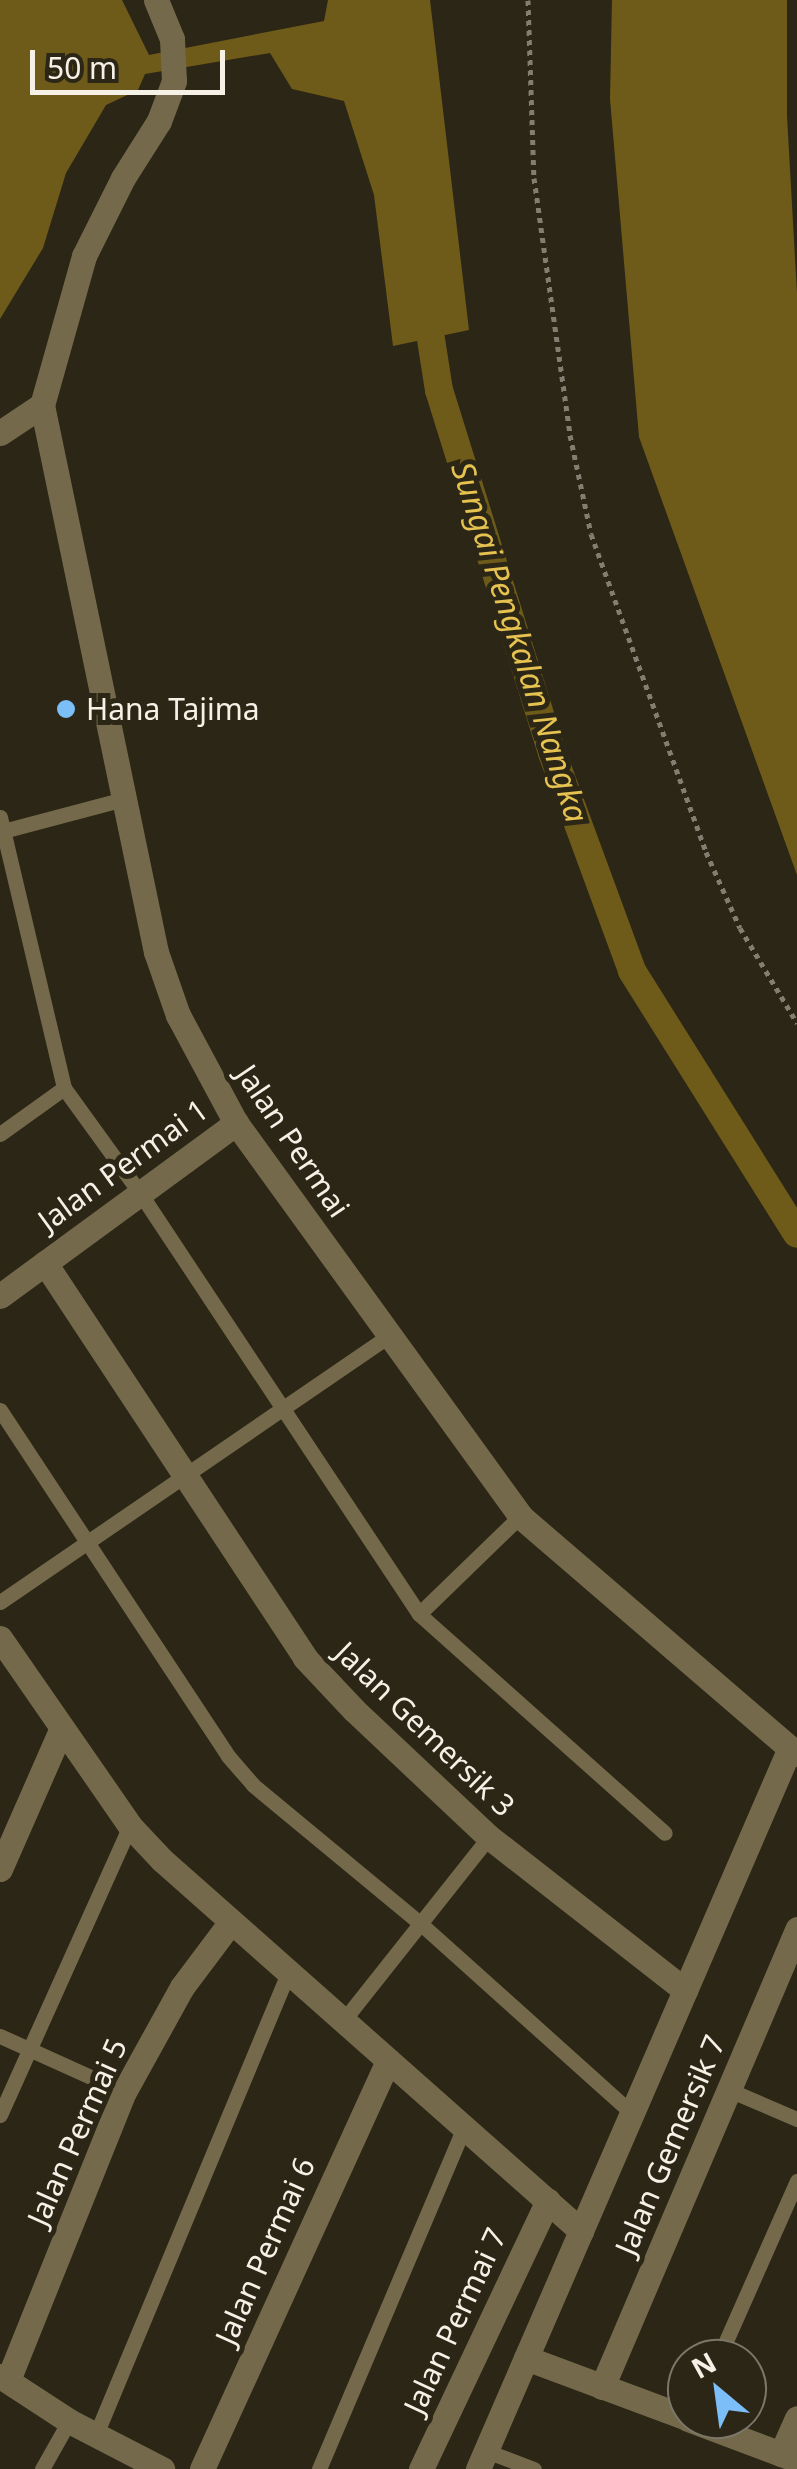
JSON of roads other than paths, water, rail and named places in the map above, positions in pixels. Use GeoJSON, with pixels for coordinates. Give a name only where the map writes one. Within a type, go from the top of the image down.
{"type":"FeatureCollection","features":[{"type":"Feature","properties":{"kind":"street"},"geometry":{"type":"LineString","coordinates":[[0,433],[42,405],[84,256],[122,178],[159,121],[174,81],[172,39],[156,0]]}},
{"type":"Feature","properties":{"kind":"street","name":"Jalan Permai"},"geometry":{"type":"LineString","coordinates":[[42,405],[128,798],[156,952],[178,1014],[236,1123],[520,1516],[793,1752]]}},
{"type":"Feature","properties":{"kind":"street","name":"Jalan Permai 1"},"geometry":{"type":"LineString","coordinates":[[0,1296],[236,1123]]}},
{"type":"Feature","properties":{"kind":"street","name":"Jalan Gemersik 3"},"geometry":{"type":"LineString","coordinates":[[45,1263],[182,1477],[305,1658],[354,1710],[489,1837],[685,1990]]}},
{"type":"Feature","properties":{"kind":"street"},"geometry":{"type":"LineString","coordinates":[[0,1638],[130,1826],[230,1924],[580,2231]]}},
{"type":"Feature","properties":{"kind":"street"},"geometry":{"type":"LineString","coordinates":[[0,1869],[61,1730]]}},
{"type":"Feature","properties":{"kind":"street"},"geometry":{"type":"LineString","coordinates":[[482,2460],[685,1990],[793,1752]]}},
{"type":"Feature","properties":{"kind":"street","name":"Jalan Permai 5"},"geometry":{"type":"LineString","coordinates":[[4,2378],[124,2092],[182,1987],[230,1924]]}},
{"type":"Feature","properties":{"kind":"street","name":"Jalan Gemersik 7"},"geometry":{"type":"LineString","coordinates":[[602,2387],[797,1930]]}},
{"type":"Feature","properties":{"kind":"street","name":"Jalan Permai 6"},"geometry":{"type":"LineString","coordinates":[[202,2469],[388,2060]]}},
{"type":"Feature","properties":{"kind":"street","name":"Jalan Permai 7"},"geometry":{"type":"LineString","coordinates":[[421,2469],[548,2200]]}},
{"type":"Feature","properties":{"kind":"street"},"geometry":{"type":"LineString","coordinates":[[526,2358],[667,2411]]}},
{"type":"Feature","properties":{"kind":"street"},"geometry":{"type":"LineString","coordinates":[[4,2378],[69,2420],[162,2469]]}},
{"type":"Feature","properties":{"kind":"street"},"geometry":{"type":"LineString","coordinates":[[742,2439],[789,2457],[797,2418]]}},
{"type":"Feature","properties":{"kind":"lane"},"geometry":{"type":"LineString","coordinates":[[128,798],[2,824],[64,1088],[140,1193],[418,1614],[666,1833]]}},
{"type":"Feature","properties":{"kind":"lane"},"geometry":{"type":"LineString","coordinates":[[0,1134],[64,1088]]}},
{"type":"Feature","properties":{"kind":"lane"},"geometry":{"type":"LineString","coordinates":[[0,1602],[388,1336]]}},
{"type":"Feature","properties":{"kind":"lane"},"geometry":{"type":"LineString","coordinates":[[0,1410],[228,1756],[253,1784],[421,1924],[632,2112]]}},
{"type":"Feature","properties":{"kind":"lane"},"geometry":{"type":"LineString","coordinates":[[418,1614],[520,1516]]}},
{"type":"Feature","properties":{"kind":"lane"},"geometry":{"type":"LineString","coordinates":[[0,2115],[130,1826]]}},
{"type":"Feature","properties":{"kind":"lane"},"geometry":{"type":"LineString","coordinates":[[343,2021],[489,1837]]}},
{"type":"Feature","properties":{"kind":"lane"},"geometry":{"type":"LineString","coordinates":[[96,2432],[288,1973]]}},
{"type":"Feature","properties":{"kind":"lane"},"geometry":{"type":"LineString","coordinates":[[0,2036],[124,2092]]}},
{"type":"Feature","properties":{"kind":"lane"},"geometry":{"type":"LineString","coordinates":[[729,2090],[797,2119]]}},
{"type":"Feature","properties":{"kind":"lane"},"geometry":{"type":"LineString","coordinates":[[319,2469],[464,2127]]}},
{"type":"Feature","properties":{"kind":"lane"},"geometry":{"type":"LineString","coordinates":[[727,2339],[797,2181]]}},
{"type":"Feature","properties":{"kind":"lane"},"geometry":{"type":"LineString","coordinates":[[42,2469],[69,2420]]}},
{"type":"Feature","properties":{"kind":"lane"},"geometry":{"type":"LineString","coordinates":[[482,2460],[534,2469]]}},
{"type":"Feature","properties":{"kind":"waterway","name":"Sungai Pengkalan Nangka"},"geometry":{"type":"LineString","coordinates":[[425,301],[439,390],[552,753],[632,971],[797,1234]]}},
{"type":"Feature","properties":{"kind":"place","name":"Hana Tajima"},"geometry":{"type":"Point","coordinates":[66,709]}}]}
